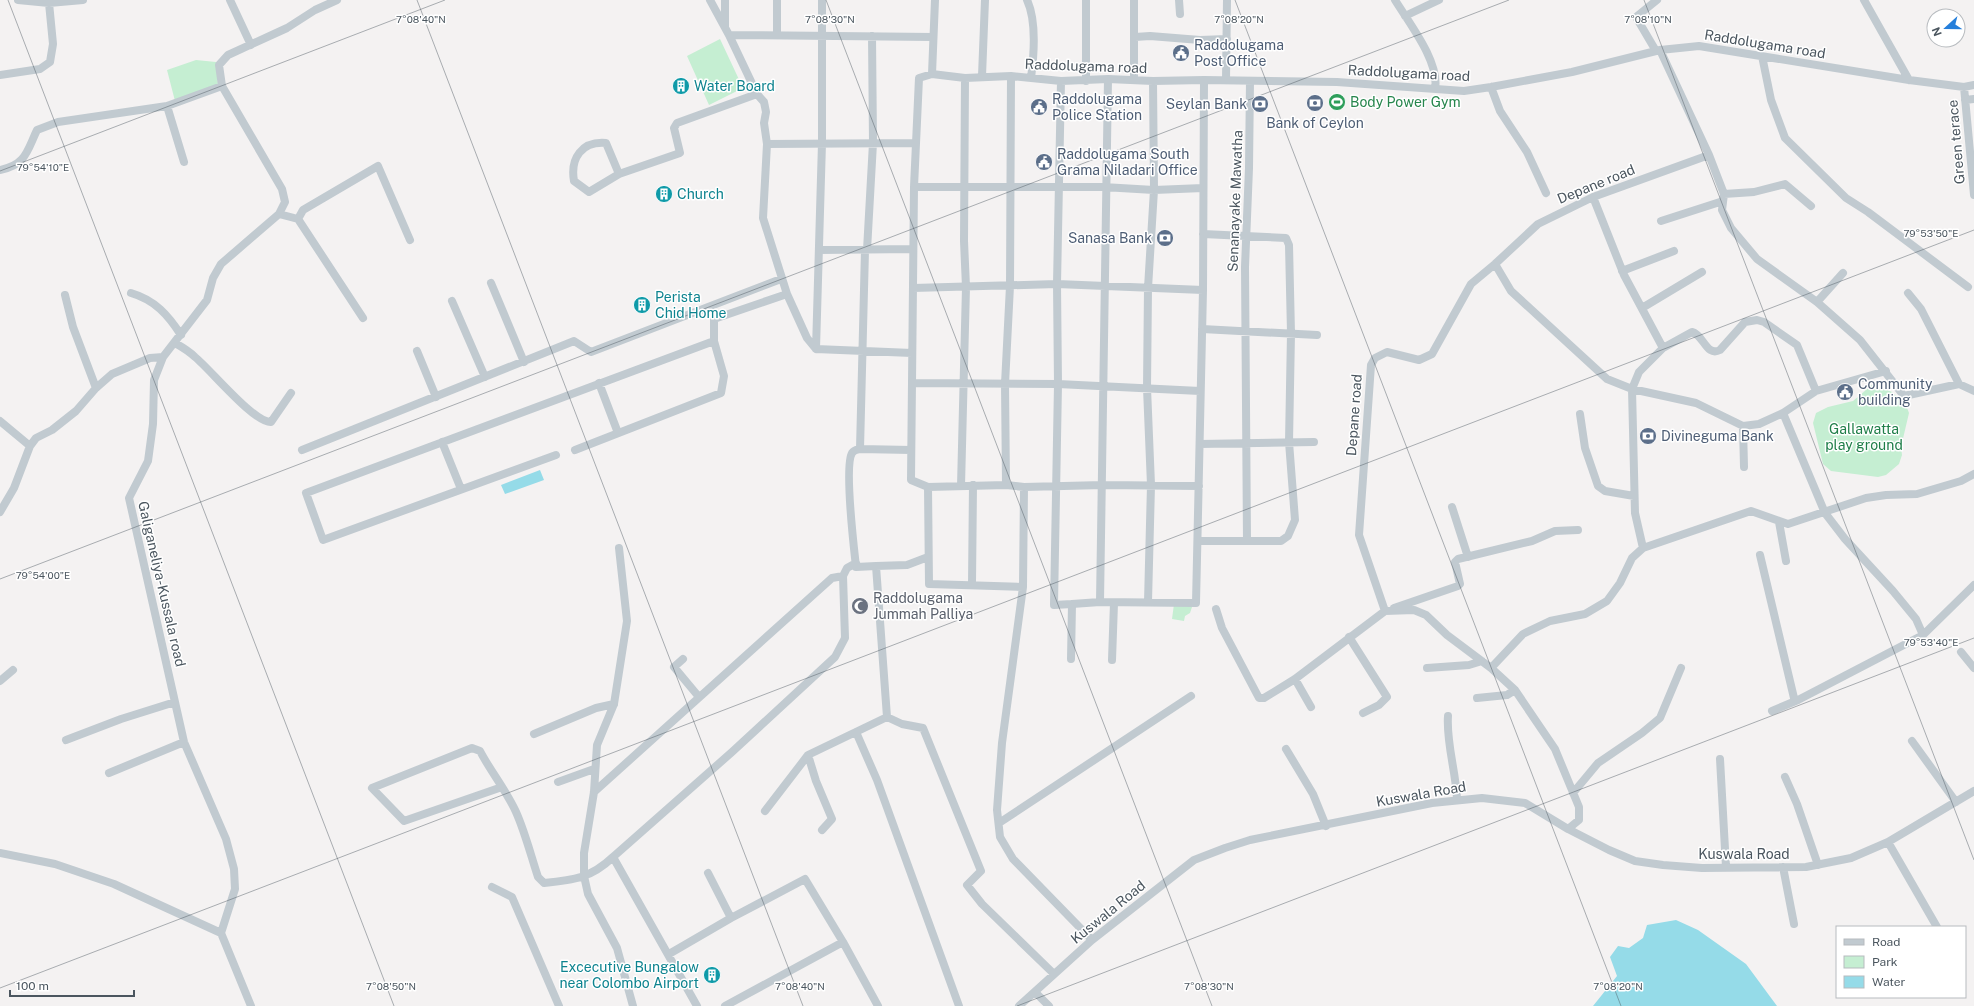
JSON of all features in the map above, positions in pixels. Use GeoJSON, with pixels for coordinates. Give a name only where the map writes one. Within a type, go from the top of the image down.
{"type":"FeatureCollection","features":[{"type":"Feature","properties":{"kind":"street"},"geometry":{"type":"LineString","coordinates":[[18,0],[49,3],[83,0]]}},
{"type":"Feature","properties":{"kind":"street"},"geometry":{"type":"LineString","coordinates":[[230,0],[251,45]]}},
{"type":"Feature","properties":{"kind":"street"},"geometry":{"type":"LineString","coordinates":[[338,0],[314,10],[287,28],[228,55],[219,65],[222,86],[282,189],[285,202],[280,214],[298,219],[363,318]]}},
{"type":"Feature","properties":{"kind":"street"},"geometry":{"type":"LineString","coordinates":[[710,0],[727,31],[757,94],[764,102],[766,112],[764,123],[767,144],[763,218],[781,279],[807,338],[816,349],[912,352]]}},
{"type":"Feature","properties":{"kind":"street"},"geometry":{"type":"LineString","coordinates":[[725,0],[727,31]]}},
{"type":"Feature","properties":{"kind":"street"},"geometry":{"type":"LineString","coordinates":[[777,0],[777,35]]}},
{"type":"Feature","properties":{"kind":"street"},"geometry":{"type":"LineString","coordinates":[[816,349],[822,143],[822,0]]}},
{"type":"Feature","properties":{"kind":"street"},"geometry":{"type":"LineString","coordinates":[[935,0],[932,74],[919,78],[914,187],[911,480],[928,487],[973,485],[1006,485],[1024,487],[1103,485],[1199,486]]}},
{"type":"Feature","properties":{"kind":"street"},"geometry":{"type":"LineString","coordinates":[[982,76],[985,0]]}},
{"type":"Feature","properties":{"kind":"street"},"geometry":{"type":"LineString","coordinates":[[1027,0],[1032,10],[1034,56],[1031,78]]}},
{"type":"Feature","properties":{"kind":"street"},"geometry":{"type":"LineString","coordinates":[[1086,0],[1086,81]]}},
{"type":"Feature","properties":{"kind":"street"},"geometry":{"type":"LineString","coordinates":[[1134,0],[1134,80]]}},
{"type":"Feature","properties":{"kind":"street"},"geometry":{"type":"LineString","coordinates":[[1179,0],[1180,14]]}},
{"type":"Feature","properties":{"kind":"street"},"geometry":{"type":"LineString","coordinates":[[1226,80],[1227,0]]}},
{"type":"Feature","properties":{"kind":"street"},"geometry":{"type":"LineString","coordinates":[[1395,0],[1424,47],[1437,79],[1435,89]]}},
{"type":"Feature","properties":{"kind":"street"},"geometry":{"type":"LineString","coordinates":[[1405,16],[1439,0]]}},
{"type":"Feature","properties":{"kind":"street"},"geometry":{"type":"LineString","coordinates":[[1657,0],[1637,14],[1636,17],[1645,35],[1658,51],[1709,155],[1723,198],[1722,210],[1731,228],[1757,258],[1817,302],[1860,340],[1886,371],[1904,396],[1959,384]]}},
{"type":"Feature","properties":{"kind":"street"},"geometry":{"type":"LineString","coordinates":[[1864,0],[1909,80]]}},
{"type":"Feature","properties":{"kind":"street"},"geometry":{"type":"LineString","coordinates":[[0,75],[40,69],[50,62],[53,44],[49,3]]}},
{"type":"Feature","properties":{"kind":"street"},"geometry":{"type":"LineString","coordinates":[[727,31],[777,35],[933,37]]}},
{"type":"Feature","properties":{"kind":"street"},"geometry":{"type":"LineString","coordinates":[[860,449],[866,250],[873,143],[872,36]]}},
{"type":"Feature","properties":{"kind":"street"},"geometry":{"type":"LineString","coordinates":[[1135,38],[1150,36],[1200,40],[1227,39]]}},
{"type":"Feature","properties":{"kind":"street","name":"Raddolugama road"},"geometry":{"type":"LineString","coordinates":[[932,74],[964,78],[982,76],[1011,76],[1061,81],[1108,79],[1153,81],[1226,80],[1337,82],[1464,90],[1491,88],[1572,72],[1658,51],[1699,46],[1909,80],[1964,87],[1974,85]]}},
{"type":"Feature","properties":{"kind":"street"},"geometry":{"type":"LineString","coordinates":[[1762,56],[1771,100],[1785,138],[1846,198],[1868,212],[1968,287]]}},
{"type":"Feature","properties":{"kind":"street"},"geometry":{"type":"LineString","coordinates":[[1006,485],[1005,384],[1010,286],[1011,76]]}},
{"type":"Feature","properties":{"kind":"street"},"geometry":{"type":"LineString","coordinates":[[961,486],[966,287],[964,241],[966,187],[964,78]]}},
{"type":"Feature","properties":{"kind":"street"},"geometry":{"type":"LineString","coordinates":[[1100,602],[1103,485],[1108,79]]}},
{"type":"Feature","properties":{"kind":"street"},"geometry":{"type":"LineString","coordinates":[[1061,81],[1056,284],[1058,384],[1054,604],[1072,604],[1100,602],[1196,603],[1203,290],[1204,80]]}},
{"type":"Feature","properties":{"kind":"street"},"geometry":{"type":"LineString","coordinates":[[1148,602],[1151,485],[1147,388],[1148,288],[1154,190],[1153,81]]}},
{"type":"Feature","properties":{"kind":"street","name":"Senanayake Mawatha"},"geometry":{"type":"LineString","coordinates":[[1247,541],[1246,297],[1250,81]]}},
{"type":"Feature","properties":{"kind":"street"},"geometry":{"type":"LineString","coordinates":[[0,170],[12,168],[22,162],[37,130],[44,127],[58,122],[167,106],[222,86]]}},
{"type":"Feature","properties":{"kind":"street","name":"Green terace"},"geometry":{"type":"LineString","coordinates":[[1964,87],[1974,195]]}},
{"type":"Feature","properties":{"kind":"street"},"geometry":{"type":"LineString","coordinates":[[1491,88],[1500,110],[1527,152],[1546,193]]}},
{"type":"Feature","properties":{"kind":"street"},"geometry":{"type":"LineString","coordinates":[[619,174],[606,143],[596,142],[582,148],[572,169],[574,181],[589,192],[619,174],[680,153],[674,128],[677,123],[757,94]]}},
{"type":"Feature","properties":{"kind":"street"},"geometry":{"type":"LineString","coordinates":[[1965,100],[1974,99]]}},
{"type":"Feature","properties":{"kind":"street"},"geometry":{"type":"LineString","coordinates":[[167,106],[184,162]]}},
{"type":"Feature","properties":{"kind":"street"},"geometry":{"type":"LineString","coordinates":[[767,144],[916,143]]}},
{"type":"Feature","properties":{"kind":"street","name":"Depane road"},"geometry":{"type":"LineString","coordinates":[[1385,611],[1359,535],[1371,365],[1375,358],[1387,352],[1419,360],[1432,354],[1471,284],[1538,224],[1593,197],[1709,155]]}},
{"type":"Feature","properties":{"kind":"street"},"geometry":{"type":"LineString","coordinates":[[298,219],[303,210],[378,166],[410,240]]}},
{"type":"Feature","properties":{"kind":"street"},"geometry":{"type":"LineString","coordinates":[[1661,221],[1723,198],[1785,184],[1811,206]]}},
{"type":"Feature","properties":{"kind":"street"},"geometry":{"type":"LineString","coordinates":[[914,187],[1107,187],[1154,190],[1203,188]]}},
{"type":"Feature","properties":{"kind":"street"},"geometry":{"type":"LineString","coordinates":[[1593,197],[1622,271],[1663,348]]}},
{"type":"Feature","properties":{"kind":"street","name":"Galiganeliya-Kussala road"},"geometry":{"type":"LineString","coordinates":[[221,933],[235,889],[234,869],[226,840],[184,742],[129,498],[148,460],[153,424],[154,380],[163,357],[208,300],[213,278],[222,264],[280,214]]}},
{"type":"Feature","properties":{"kind":"street"},"geometry":{"type":"LineString","coordinates":[[1198,541],[1281,540],[1288,536],[1295,520],[1289,442],[1291,333],[1289,245],[1286,238],[1203,234]]}},
{"type":"Feature","properties":{"kind":"street"},"geometry":{"type":"LineString","coordinates":[[819,250],[913,249]]}},
{"type":"Feature","properties":{"kind":"street"},"geometry":{"type":"LineString","coordinates":[[1622,271],[1674,251]]}},
{"type":"Feature","properties":{"kind":"street"},"geometry":{"type":"LineString","coordinates":[[1495,264],[1511,291],[1607,379],[1632,389],[1696,403],[1743,426],[1759,424],[1783,413],[1816,391],[1886,371]]}},
{"type":"Feature","properties":{"kind":"street"},"geometry":{"type":"LineString","coordinates":[[1642,308],[1702,272]]}},
{"type":"Feature","properties":{"kind":"street"},"geometry":{"type":"LineString","coordinates":[[1817,302],[1843,273]]}},
{"type":"Feature","properties":{"kind":"street"},"geometry":{"type":"LineString","coordinates":[[302,450],[574,341],[591,352],[781,279]]}},
{"type":"Feature","properties":{"kind":"street"},"geometry":{"type":"LineString","coordinates":[[491,282],[524,362]]}},
{"type":"Feature","properties":{"kind":"street"},"geometry":{"type":"LineString","coordinates":[[913,288],[1056,284],[1203,290]]}},
{"type":"Feature","properties":{"kind":"street"},"geometry":{"type":"LineString","coordinates":[[131,293],[143,296],[164,310],[181,335]]}},
{"type":"Feature","properties":{"kind":"street"},"geometry":{"type":"LineString","coordinates":[[1908,293],[1921,308],[1959,384],[1974,392]]}},
{"type":"Feature","properties":{"kind":"street"},"geometry":{"type":"LineString","coordinates":[[65,294],[73,327],[96,388]]}},
{"type":"Feature","properties":{"kind":"street"},"geometry":{"type":"LineString","coordinates":[[575,450],[720,393],[724,376],[714,341],[714,318],[787,294]]}},
{"type":"Feature","properties":{"kind":"street"},"geometry":{"type":"LineString","coordinates":[[452,302],[485,377]]}},
{"type":"Feature","properties":{"kind":"street"},"geometry":{"type":"LineString","coordinates":[[1643,548],[1635,513],[1632,389],[1639,372],[1663,348],[1692,332],[1698,334],[1711,351],[1715,353],[1720,350],[1745,322],[1757,320],[1764,322],[1797,345],[1816,391]]}},
{"type":"Feature","properties":{"kind":"street"},"geometry":{"type":"LineString","coordinates":[[1202,329],[1318,335]]}},
{"type":"Feature","properties":{"kind":"street"},"geometry":{"type":"LineString","coordinates":[[556,455],[323,540],[306,493],[714,341]]}},
{"type":"Feature","properties":{"kind":"street"},"geometry":{"type":"LineString","coordinates":[[175,343],[195,356],[251,412],[268,422],[271,422],[290,393]]}},
{"type":"Feature","properties":{"kind":"street"},"geometry":{"type":"LineString","coordinates":[[417,350],[436,397]]}},
{"type":"Feature","properties":{"kind":"street"},"geometry":{"type":"LineString","coordinates":[[0,512],[14,488],[30,446],[36,438],[52,430],[76,411],[96,388],[112,374],[150,358],[163,357]]}},
{"type":"Feature","properties":{"kind":"street"},"geometry":{"type":"LineString","coordinates":[[599,383],[618,433]]}},
{"type":"Feature","properties":{"kind":"street"},"geometry":{"type":"LineString","coordinates":[[912,383],[1058,384],[1200,391]]}},
{"type":"Feature","properties":{"kind":"street"},"geometry":{"type":"LineString","coordinates":[[1783,413],[1825,513],[1916,619],[1922,635]]}},
{"type":"Feature","properties":{"kind":"street"},"geometry":{"type":"LineString","coordinates":[[1580,414],[1585,448],[1598,486],[1605,491],[1634,496]]}},
{"type":"Feature","properties":{"kind":"street"},"geometry":{"type":"LineString","coordinates":[[0,421],[30,446]]}},
{"type":"Feature","properties":{"kind":"street"},"geometry":{"type":"LineString","coordinates":[[1743,426],[1744,467]]}},
{"type":"Feature","properties":{"kind":"street"},"geometry":{"type":"LineString","coordinates":[[442,442],[461,489]]}},
{"type":"Feature","properties":{"kind":"street"},"geometry":{"type":"LineString","coordinates":[[1200,444],[1314,442]]}},
{"type":"Feature","properties":{"kind":"street"},"geometry":{"type":"LineString","coordinates":[[911,450],[860,449],[854,450],[851,454],[849,472],[852,530],[856,568],[908,565],[928,557]]}},
{"type":"Feature","properties":{"kind":"street"},"geometry":{"type":"LineString","coordinates":[[1491,668],[1524,634],[1550,621],[1585,614],[1607,602],[1620,583],[1632,558],[1643,548],[1751,511],[1788,524],[1825,513],[1866,498],[1886,495],[1917,494],[1961,481],[1974,474]]}},
{"type":"Feature","properties":{"kind":"street"},"geometry":{"type":"LineString","coordinates":[[972,584],[973,485]]}},
{"type":"Feature","properties":{"kind":"street"},"geometry":{"type":"LineString","coordinates":[[928,487],[929,584],[972,584],[1023,587]]}},
{"type":"Feature","properties":{"kind":"street"},"geometry":{"type":"LineString","coordinates":[[1024,487],[1023,587],[1002,743],[998,810],[1000,837],[1013,859],[1092,940]]}},
{"type":"Feature","properties":{"kind":"street"},"geometry":{"type":"LineString","coordinates":[[1452,507],[1468,556]]}},
{"type":"Feature","properties":{"kind":"street"},"geometry":{"type":"LineString","coordinates":[[1779,522],[1786,561]]}},
{"type":"Feature","properties":{"kind":"street"},"geometry":{"type":"LineString","coordinates":[[1216,610],[1222,628],[1260,698],[1264,698],[1295,679],[1385,611],[1458,586],[1460,584],[1455,562],[1458,559],[1532,541],[1555,531],[1578,530]]}},
{"type":"Feature","properties":{"kind":"street"},"geometry":{"type":"LineString","coordinates":[[619,548],[627,621],[614,704],[597,745],[594,769],[594,792],[584,853],[584,876],[588,894],[617,948],[633,1006]]}},
{"type":"Feature","properties":{"kind":"street"},"geometry":{"type":"LineString","coordinates":[[1760,555],[1794,698],[1798,700]]}},
{"type":"Feature","properties":{"kind":"street"},"geometry":{"type":"LineString","coordinates":[[502,787],[404,821],[372,788],[472,748],[480,750],[491,772],[502,787],[516,813],[538,877],[544,883],[593,873],[732,752],[835,657],[846,638],[842,576],[847,568],[856,563]]}},
{"type":"Feature","properties":{"kind":"street"},"geometry":{"type":"LineString","coordinates":[[876,566],[887,717]]}},
{"type":"Feature","properties":{"kind":"street"},"geometry":{"type":"LineString","coordinates":[[594,792],[832,578],[842,576]]}},
{"type":"Feature","properties":{"kind":"street"},"geometry":{"type":"LineString","coordinates":[[1772,711],[1798,700],[1922,635],[1974,586]]}},
{"type":"Feature","properties":{"kind":"street"},"geometry":{"type":"LineString","coordinates":[[1112,660],[1114,602]]}},
{"type":"Feature","properties":{"kind":"street"},"geometry":{"type":"LineString","coordinates":[[1071,659],[1072,604]]}},
{"type":"Feature","properties":{"kind":"street"},"geometry":{"type":"LineString","coordinates":[[1385,611],[1414,610],[1426,615],[1447,635],[1491,668],[1515,690],[1555,750],[1579,807],[1579,820],[1568,829]]}},
{"type":"Feature","properties":{"kind":"street"},"geometry":{"type":"LineString","coordinates":[[1349,637],[1387,697],[1379,705],[1363,713]]}},
{"type":"Feature","properties":{"kind":"street"},"geometry":{"type":"LineString","coordinates":[[1961,652],[1974,668]]}},
{"type":"Feature","properties":{"kind":"street"},"geometry":{"type":"LineString","coordinates":[[683,659],[674,668],[699,697]]}},
{"type":"Feature","properties":{"kind":"street"},"geometry":{"type":"LineString","coordinates":[[1427,668],[1469,665],[1482,662]]}},
{"type":"Feature","properties":{"kind":"street"},"geometry":{"type":"LineString","coordinates":[[1573,793],[1598,763],[1642,733],[1660,718],[1681,668]]}},
{"type":"Feature","properties":{"kind":"street"},"geometry":{"type":"LineString","coordinates":[[0,681],[13,670]]}},
{"type":"Feature","properties":{"kind":"street"},"geometry":{"type":"LineString","coordinates":[[1295,679],[1311,707]]}},
{"type":"Feature","properties":{"kind":"street"},"geometry":{"type":"LineString","coordinates":[[1477,698],[1507,695],[1515,690]]}},
{"type":"Feature","properties":{"kind":"street"},"geometry":{"type":"LineString","coordinates":[[999,823],[1191,696]]}},
{"type":"Feature","properties":{"kind":"street"},"geometry":{"type":"LineString","coordinates":[[66,740],[121,719],[175,702]]}},
{"type":"Feature","properties":{"kind":"street"},"geometry":{"type":"LineString","coordinates":[[534,734],[596,708],[614,704]]}},
{"type":"Feature","properties":{"kind":"street"},"geometry":{"type":"LineString","coordinates":[[1448,716],[1448,726],[1456,776],[1457,799]]}},
{"type":"Feature","properties":{"kind":"street"},"geometry":{"type":"LineString","coordinates":[[766,811],[808,755],[887,717]]}},
{"type":"Feature","properties":{"kind":"street"},"geometry":{"type":"LineString","coordinates":[[887,717],[902,724],[923,728],[981,871],[967,885],[982,904],[1054,974]]}},
{"type":"Feature","properties":{"kind":"street"},"geometry":{"type":"LineString","coordinates":[[856,732],[877,780],[959,1006]]}},
{"type":"Feature","properties":{"kind":"street"},"geometry":{"type":"LineString","coordinates":[[1912,741],[1956,802]]}},
{"type":"Feature","properties":{"kind":"street"},"geometry":{"type":"LineString","coordinates":[[109,773],[184,742]]}},
{"type":"Feature","properties":{"kind":"street"},"geometry":{"type":"LineString","coordinates":[[1286,749],[1313,794],[1326,826]]}},
{"type":"Feature","properties":{"kind":"street"},"geometry":{"type":"LineString","coordinates":[[808,755],[816,781],[832,819],[822,830]]}},
{"type":"Feature","properties":{"kind":"street"},"geometry":{"type":"LineString","coordinates":[[1720,759],[1726,867]]}},
{"type":"Feature","properties":{"kind":"street"},"geometry":{"type":"LineString","coordinates":[[558,782],[594,769]]}},
{"type":"Feature","properties":{"kind":"street"},"geometry":{"type":"LineString","coordinates":[[1785,777],[1797,804],[1818,865]]}},
{"type":"Feature","properties":{"kind":"street","name":"Kuswala Road"},"geometry":{"type":"LineString","coordinates":[[1019,1006],[1092,940],[1194,860],[1250,840],[1326,826],[1432,803],[1457,799],[1482,798],[1525,803],[1568,829],[1609,850],[1635,861],[1663,866],[1806,867],[1851,858],[1888,842],[1974,791]]}},
{"type":"Feature","properties":{"kind":"street"},"geometry":{"type":"LineString","coordinates":[[1888,842],[1936,926]]}},
{"type":"Feature","properties":{"kind":"street"},"geometry":{"type":"LineString","coordinates":[[0,853],[55,864],[114,884],[221,933],[252,1006]]}},
{"type":"Feature","properties":{"kind":"street"},"geometry":{"type":"LineString","coordinates":[[613,857],[697,1006]]}},
{"type":"Feature","properties":{"kind":"street"},"geometry":{"type":"LineString","coordinates":[[1783,867],[1794,924]]}},
{"type":"Feature","properties":{"kind":"street"},"geometry":{"type":"LineString","coordinates":[[708,873],[731,918]]}},
{"type":"Feature","properties":{"kind":"street"},"geometry":{"type":"LineString","coordinates":[[669,954],[731,918],[805,879],[843,942],[878,1006]]}},
{"type":"Feature","properties":{"kind":"street"},"geometry":{"type":"LineString","coordinates":[[492,887],[512,898],[559,1006]]}},
{"type":"Feature","properties":{"kind":"street"},"geometry":{"type":"LineString","coordinates":[[726,1006],[843,942]]}},
{"type":"Feature","properties":{"kind":"street"},"geometry":{"type":"LineString","coordinates":[[1035,992],[1049,1006]]}},
{"type":"Feature","properties":{"kind":"green space"},"geometry":{"type":"Polygon","coordinates":[[[720,39],[743,88],[709,105],[687,56],[720,39]]]}},
{"type":"Feature","properties":{"kind":"green space"},"geometry":{"type":"Polygon","coordinates":[[[196,60],[216,62],[218,85],[175,101],[167,70],[196,60]]]}},
{"type":"Feature","properties":{"kind":"green space","name":"Gallawatta play ground"},"geometry":{"type":"Polygon","coordinates":[[[1873,384],[1892,392],[1906,405],[1909,413],[1901,447],[1902,455],[1899,464],[1886,475],[1878,477],[1831,471],[1823,464],[1813,423],[1816,413],[1828,407],[1853,401],[1873,384]]]}},
{"type":"Feature","properties":{"kind":"green space"},"geometry":{"type":"Polygon","coordinates":[[[1174,604],[1193,604],[1190,613],[1185,616],[1184,621],[1172,619],[1174,604]]]}},
{"type":"Feature","properties":{"kind":"water"},"geometry":{"type":"Polygon","coordinates":[[[540,470],[544,480],[505,494],[501,485],[540,470]]]}},
{"type":"Feature","properties":{"kind":"water"},"geometry":{"type":"Polygon","coordinates":[[[1676,920],[1698,930],[1746,964],[1777,1006],[1593,1006],[1617,976],[1610,957],[1618,946],[1629,948],[1643,938],[1647,925],[1676,920]]]}},
{"type":"Feature","properties":{"kind":"place","name":"Raddolugama Post Office"},"geometry":{"type":"Point","coordinates":[1181,53]}},
{"type":"Feature","properties":{"kind":"place","name":"Water Board"},"geometry":{"type":"Point","coordinates":[681,86]}},
{"type":"Feature","properties":{"kind":"place","name":"Body Power Gym"},"geometry":{"type":"Point","coordinates":[1337,102]}},
{"type":"Feature","properties":{"kind":"place","name":"Bank of Ceylon"},"geometry":{"type":"Point","coordinates":[1315,103]}},
{"type":"Feature","properties":{"kind":"place","name":"Seylan Bank"},"geometry":{"type":"Point","coordinates":[1260,104]}},
{"type":"Feature","properties":{"kind":"place","name":"Raddolugama Police Station"},"geometry":{"type":"Point","coordinates":[1039,107]}},
{"type":"Feature","properties":{"kind":"place","name":"Raddolugama South Grama Niladari Office"},"geometry":{"type":"Point","coordinates":[1044,162]}},
{"type":"Feature","properties":{"kind":"place","name":"Church"},"geometry":{"type":"Point","coordinates":[664,194]}},
{"type":"Feature","properties":{"kind":"place","name":"Sanasa Bank"},"geometry":{"type":"Point","coordinates":[1165,238]}},
{"type":"Feature","properties":{"kind":"place","name":"Perista Chid Home"},"geometry":{"type":"Point","coordinates":[642,305]}},
{"type":"Feature","properties":{"kind":"place","name":"Community building"},"geometry":{"type":"Point","coordinates":[1845,392]}},
{"type":"Feature","properties":{"kind":"place","name":"Divineguma Bank"},"geometry":{"type":"Point","coordinates":[1648,436]}},
{"type":"Feature","properties":{"kind":"place","name":"Raddolugama Jummah Palliya"},"geometry":{"type":"Point","coordinates":[860,606]}},
{"type":"Feature","properties":{"kind":"place","name":"Excecutive Bungalow near Colombo Airport"},"geometry":{"type":"Point","coordinates":[712,975]}}]}
